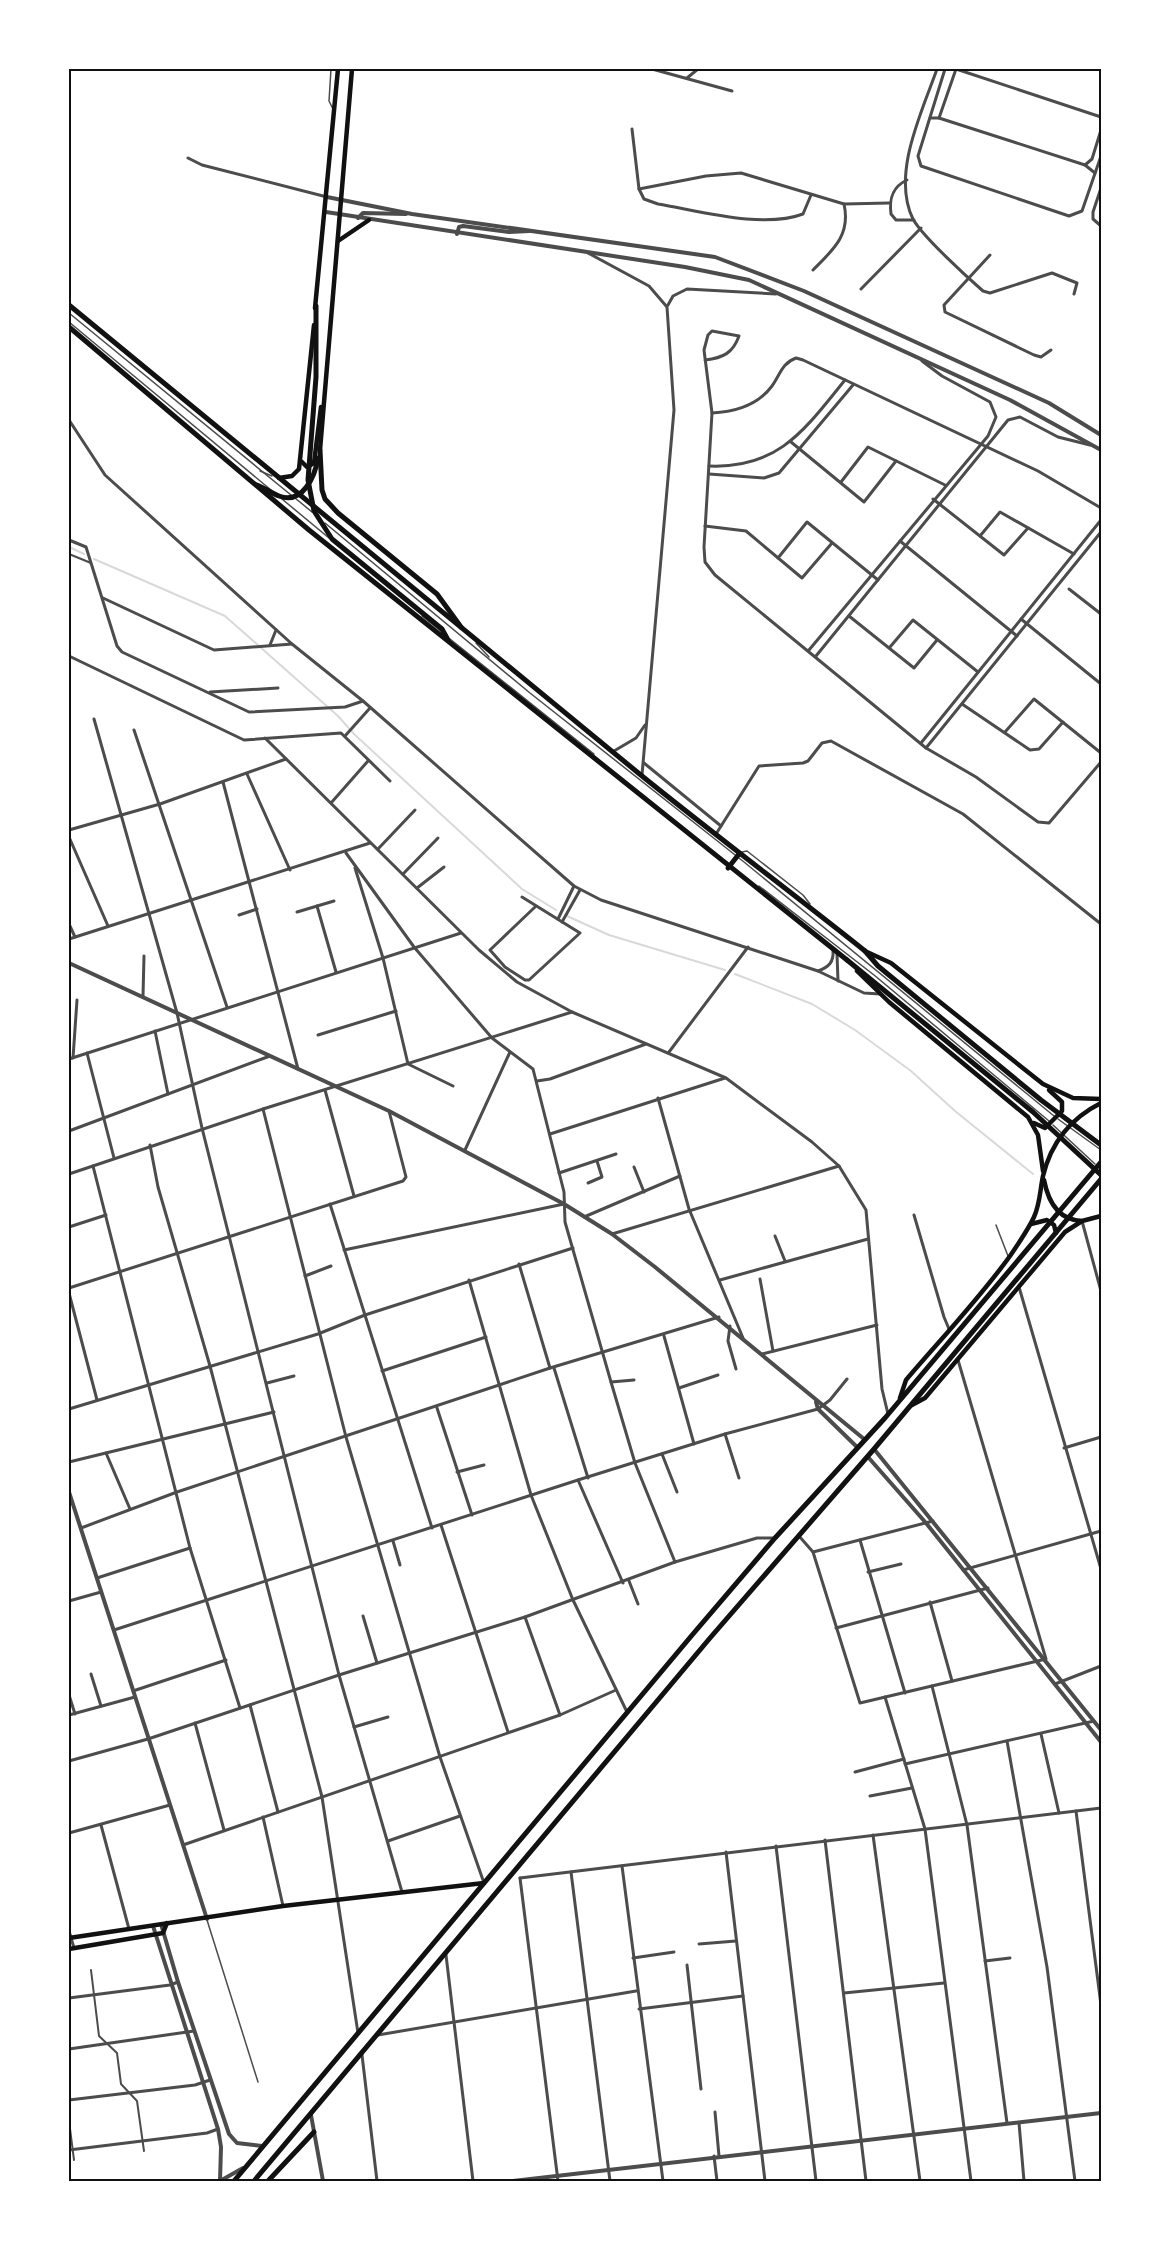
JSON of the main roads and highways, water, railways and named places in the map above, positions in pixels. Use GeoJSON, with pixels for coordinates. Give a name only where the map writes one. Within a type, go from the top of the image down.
{"type":"FeatureCollection","features":[{"type":"Feature","properties":{"kind":"main road"},"geometry":{"type":"LineString","coordinates":[[276,477],[286,478],[296,474],[301,459],[338,69]]}},
{"type":"Feature","properties":{"kind":"main road"},"geometry":{"type":"LineString","coordinates":[[253,483],[279,496],[294,495],[308,486],[314,476],[320,450],[326,388],[352,69]]}},
{"type":"Feature","properties":{"kind":"main road"},"geometry":{"type":"LineString","coordinates":[[338,241],[369,220]]}},
{"type":"Feature","properties":{"kind":"main road"},"geometry":{"type":"LineString","coordinates":[[69,305],[276,477],[294,495],[738,855],[865,951],[891,963],[1020,1069],[1043,1084],[1073,1098],[1101,1101]]}},
{"type":"Feature","properties":{"kind":"main road"},"geometry":{"type":"LineString","coordinates":[[316,306],[316,377],[308,480],[314,511],[332,539],[442,629],[447,639]]}},
{"type":"Feature","properties":{"kind":"main road"},"geometry":{"type":"LineString","coordinates":[[69,327],[253,483],[835,952],[872,976],[1033,1112],[1101,1177],[255,2181]]}},
{"type":"Feature","properties":{"kind":"main road"},"geometry":{"type":"LineString","coordinates":[[301,459],[307,467],[314,463],[326,388]]}},
{"type":"Feature","properties":{"kind":"main road"},"geometry":{"type":"LineString","coordinates":[[320,450],[325,499],[338,513],[436,594],[465,633]]}},
{"type":"Feature","properties":{"kind":"main road"},"geometry":{"type":"LineString","coordinates":[[729,866],[738,855]]}},
{"type":"Feature","properties":{"kind":"main road"},"geometry":{"type":"LineString","coordinates":[[865,951],[878,969],[1041,1100],[1101,1145]]}},
{"type":"Feature","properties":{"kind":"main road"},"geometry":{"type":"LineString","coordinates":[[847,960],[880,994],[1041,1128],[1046,1128],[1062,1111],[1062,1102],[1043,1084]]}},
{"type":"Feature","properties":{"kind":"main road"},"geometry":{"type":"LineString","coordinates":[[899,1401],[906,1380],[1009,1257],[1029,1226],[1038,1204],[1052,1152],[1066,1129],[1080,1115],[1101,1101]]}},
{"type":"Feature","properties":{"kind":"main road"},"geometry":{"type":"LineString","coordinates":[[1028,1117],[1038,1136],[1044,1175],[1053,1207],[1065,1217],[1082,1221]]}},
{"type":"Feature","properties":{"kind":"main road"},"geometry":{"type":"LineString","coordinates":[[234,2181],[775,1538],[888,1414],[1101,1162]]}},
{"type":"Feature","properties":{"kind":"main road"},"geometry":{"type":"LineString","coordinates":[[907,1407],[925,1398],[1065,1232],[1082,1221],[1101,1216]]}},
{"type":"Feature","properties":{"kind":"main road"},"geometry":{"type":"LineString","coordinates":[[1029,1226],[1041,1220],[1052,1223],[1056,1237],[1053,1245]]}},
{"type":"Feature","properties":{"kind":"main road"},"geometry":{"type":"LineString","coordinates":[[70,1938],[283,1906],[484,1883]]}},
{"type":"Feature","properties":{"kind":"main road"},"geometry":{"type":"LineString","coordinates":[[72,1948],[163,1933],[164,1924]]}},
{"type":"Feature","properties":{"kind":"main road"},"geometry":{"type":"LineString","coordinates":[[268,2181],[314,2132]]}},
{"type":"Feature","properties":{"kind":"main road"},"geometry":{"type":"LineString","coordinates":[[260,2181],[261,2174]]}},
{"type":"Feature","properties":{"kind":"waterway"},"geometry":{"type":"LineString","coordinates":[[69,547],[84,554]]}},
{"type":"Feature","properties":{"kind":"waterway"},"geometry":{"type":"LineString","coordinates":[[94,559],[225,616],[338,716],[354,734],[522,889],[556,910]]}},
{"type":"Feature","properties":{"kind":"waterway"},"geometry":{"type":"LineString","coordinates":[[567,916],[609,935],[725,970]]}},
{"type":"Feature","properties":{"kind":"waterway"},"geometry":{"type":"LineString","coordinates":[[735,974],[812,1004],[855,1030],[911,1071],[955,1111],[1033,1174]]}}]}
